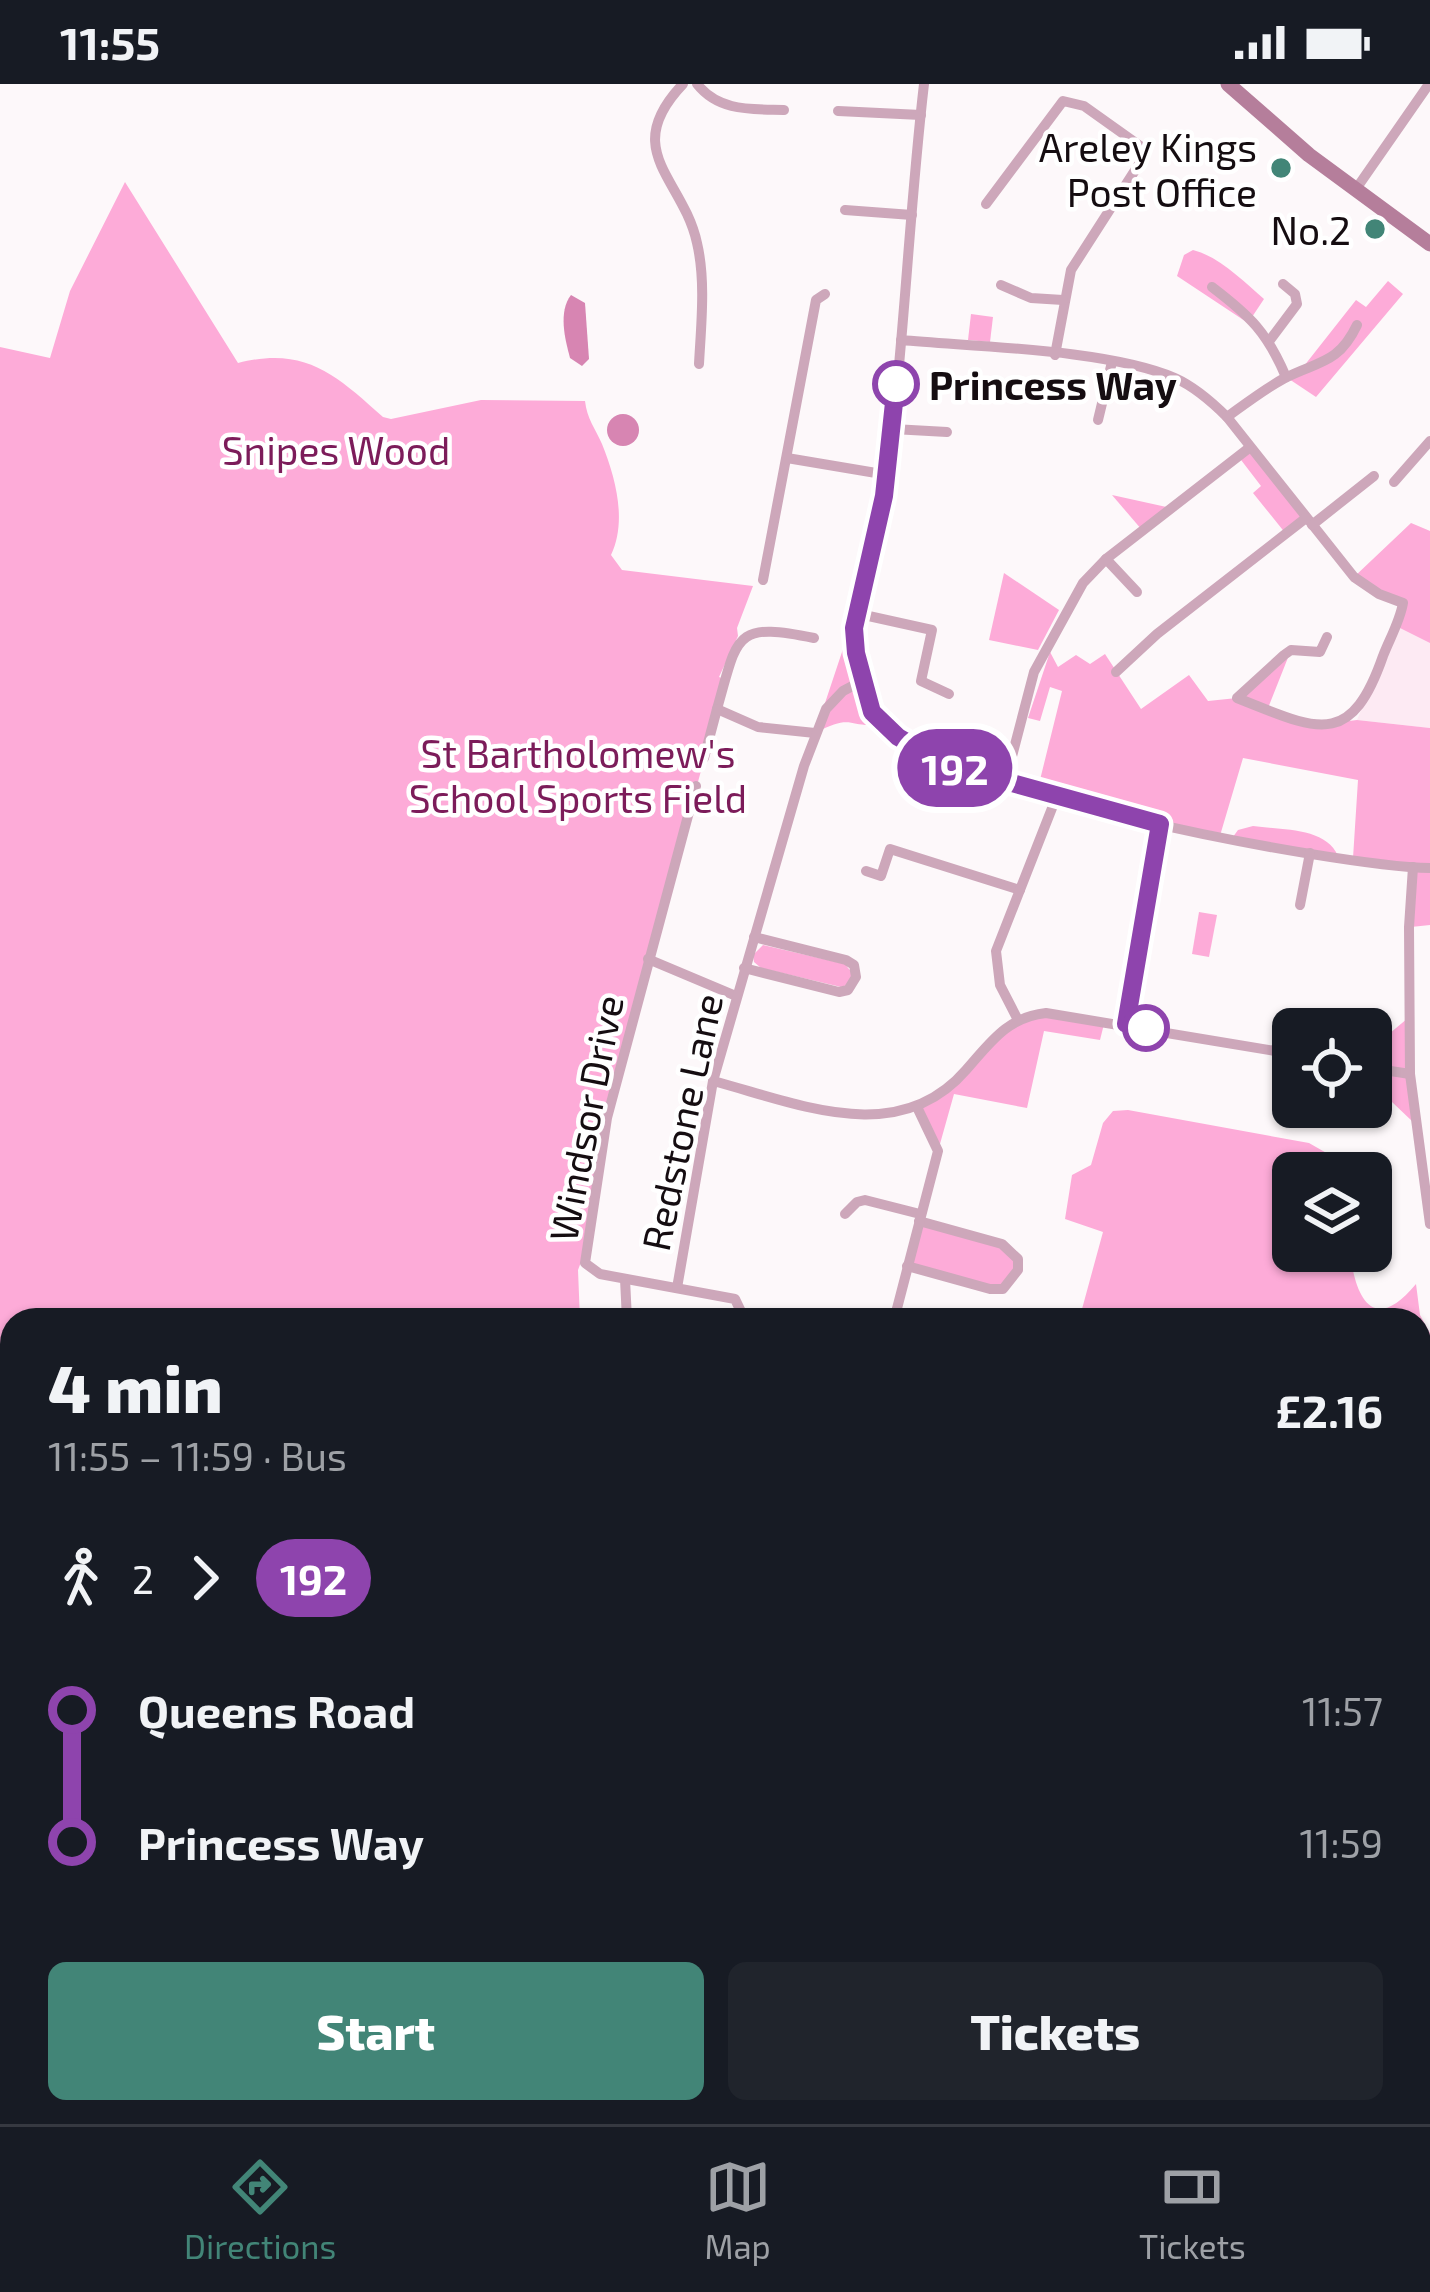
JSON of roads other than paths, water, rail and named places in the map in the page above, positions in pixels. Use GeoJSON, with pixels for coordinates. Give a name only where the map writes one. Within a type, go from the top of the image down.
{"type":"FeatureCollection","features":[{"type":"Feature","properties":{"kind":"main road"},"geometry":{"type":"LineString","coordinates":[[1228,84],[1282,133],[1430,244]]}},
{"type":"Feature","properties":{"kind":"street"},"geometry":{"type":"LineString","coordinates":[[683,84],[659,118],[655,153],[691,219],[699,247],[699,364]]}},
{"type":"Feature","properties":{"kind":"street"},"geometry":{"type":"LineString","coordinates":[[698,84],[722,104],[784,110]]}},
{"type":"Feature","properties":{"kind":"street"},"geometry":{"type":"LineString","coordinates":[[924,84],[888,475],[856,613],[856,653],[877,720],[947,765],[1056,798],[1219,839],[1430,868]]}},
{"type":"Feature","properties":{"kind":"street"},"geometry":{"type":"LineString","coordinates":[[1356,189],[1429,84]]}},
{"type":"Feature","properties":{"kind":"street"},"geometry":{"type":"LineString","coordinates":[[988,194],[1068,93],[1141,144],[1144,153],[1078,256],[1063,300],[1055,355]]}},
{"type":"Feature","properties":{"kind":"street"},"geometry":{"type":"LineString","coordinates":[[838,111],[921,115]]}},
{"type":"Feature","properties":{"kind":"street"},"geometry":{"type":"LineString","coordinates":[[844,210],[912,214]]}},
{"type":"Feature","properties":{"kind":"street"},"geometry":{"type":"LineString","coordinates":[[1270,340],[1297,304],[1295,294],[1283,284]]}},
{"type":"Feature","properties":{"kind":"street"},"geometry":{"type":"LineString","coordinates":[[1001,286],[1031,298],[1063,300]]}},
{"type":"Feature","properties":{"kind":"street"},"geometry":{"type":"LineString","coordinates":[[1212,287],[1258,324],[1286,377]]}},
{"type":"Feature","properties":{"kind":"street"},"geometry":{"type":"LineString","coordinates":[[763,580],[816,300],[826,294]]}},
{"type":"Feature","properties":{"kind":"street"},"geometry":{"type":"LineString","coordinates":[[1227,417],[1286,377],[1326,364],[1346,346],[1357,325]]}},
{"type":"Feature","properties":{"kind":"street"},"geometry":{"type":"LineString","coordinates":[[901,340],[1112,362],[1179,380],[1227,417],[1354,577],[1403,603],[1366,698],[1350,718],[1316,725],[1237,698],[1284,655],[1292,650],[1320,652],[1327,637]]}},
{"type":"Feature","properties":{"kind":"street"},"geometry":{"type":"LineString","coordinates":[[1098,420],[1112,362]]}},
{"type":"Feature","properties":{"kind":"street"},"geometry":{"type":"LineString","coordinates":[[893,429],[947,433]]}},
{"type":"Feature","properties":{"kind":"street"},"geometry":{"type":"LineString","coordinates":[[1394,482],[1430,441]]}},
{"type":"Feature","properties":{"kind":"street"},"geometry":{"type":"LineString","coordinates":[[1005,783],[1034,672],[1083,583],[1106,559],[1250,448]]}},
{"type":"Feature","properties":{"kind":"street"},"geometry":{"type":"LineString","coordinates":[[788,458],[888,475]]}},
{"type":"Feature","properties":{"kind":"street"},"geometry":{"type":"LineString","coordinates":[[1117,672],[1157,634],[1374,476]]}},
{"type":"Feature","properties":{"kind":"street"},"geometry":{"type":"LineString","coordinates":[[1106,559],[1136,592]]}},
{"type":"Feature","properties":{"kind":"street"},"geometry":{"type":"LineString","coordinates":[[856,613],[932,630],[921,681],[949,694]]}},
{"type":"Feature","properties":{"kind":"street"},"geometry":{"type":"LineString","coordinates":[[704,758],[730,664],[745,637],[769,628],[814,638]]}},
{"type":"Feature","properties":{"kind":"street","name":"Redstone Lane"},"geometry":{"type":"LineString","coordinates":[[677,1288],[713,1081],[815,733],[831,703],[862,681]]}},
{"type":"Feature","properties":{"kind":"street"},"geometry":{"type":"LineString","coordinates":[[717,710],[758,727],[815,733]]}},
{"type":"Feature","properties":{"kind":"street","name":"Windsor Drive"},"geometry":{"type":"LineString","coordinates":[[697,786],[608,1118],[584,1254],[590,1270],[735,1299],[739,1308]]}},
{"type":"Feature","properties":{"kind":"street"},"geometry":{"type":"LineString","coordinates":[[1018,1020],[1000,985],[994,959],[1056,798]]}},
{"type":"Feature","properties":{"kind":"street"},"geometry":{"type":"LineString","coordinates":[[1126,1024],[1160,824]]}},
{"type":"Feature","properties":{"kind":"street"},"geometry":{"type":"LineString","coordinates":[[866,872],[881,876],[890,849],[1020,890]]}},
{"type":"Feature","properties":{"kind":"street"},"geometry":{"type":"LineString","coordinates":[[1300,905],[1310,853]]}},
{"type":"Feature","properties":{"kind":"street"},"geometry":{"type":"LineString","coordinates":[[1413,867],[1410,1074],[1430,1224]]}},
{"type":"Feature","properties":{"kind":"street","name":"Redstone Lane"},"geometry":{"type":"LineString","coordinates":[[744,968],[838,992],[848,990],[856,977],[854,965],[846,960],[754,937]]}},
{"type":"Feature","properties":{"kind":"street","name":"Windsor Drive"},"geometry":{"type":"LineString","coordinates":[[648,959],[736,996]]}},
{"type":"Feature","properties":{"kind":"street"},"geometry":{"type":"LineString","coordinates":[[713,1081],[842,1115],[882,1117],[916,1107],[947,1089],[990,1040],[1018,1020],[1046,1013],[1272,1050]]}},
{"type":"Feature","properties":{"kind":"street"},"geometry":{"type":"LineString","coordinates":[[1392,1071],[1410,1074]]}},
{"type":"Feature","properties":{"kind":"street"},"geometry":{"type":"LineString","coordinates":[[897,1308],[938,1151],[916,1107]]}},
{"type":"Feature","properties":{"kind":"street"},"geometry":{"type":"LineString","coordinates":[[845,1214],[865,1200],[1002,1244],[1018,1259],[1018,1270],[1003,1289],[908,1266]]}},
{"type":"Feature","properties":{"kind":"street"},"geometry":{"type":"LineString","coordinates":[[625,1280],[626,1308]]}},
{"type":"Feature","properties":{"kind":"place","name":"Areley Kings Post Office"},"geometry":{"type":"Point","coordinates":[1281,168]}},
{"type":"Feature","properties":{"kind":"place","name":"No.2"},"geometry":{"type":"Point","coordinates":[1375,229]}},
{"type":"Feature","properties":{"kind":"place","name":"Princess Way"},"geometry":{"type":"Point","coordinates":[896,384]}},
{"type":"Feature","properties":{"kind":"park label","name":"Snipes Wood"},"geometry":{"type":"Point","coordinates":[336,449]}},
{"type":"Feature","properties":{"kind":"park label","name":"St Bartholomew's School Sports Field"},"geometry":{"type":"Point","coordinates":[578,774]}}]}
